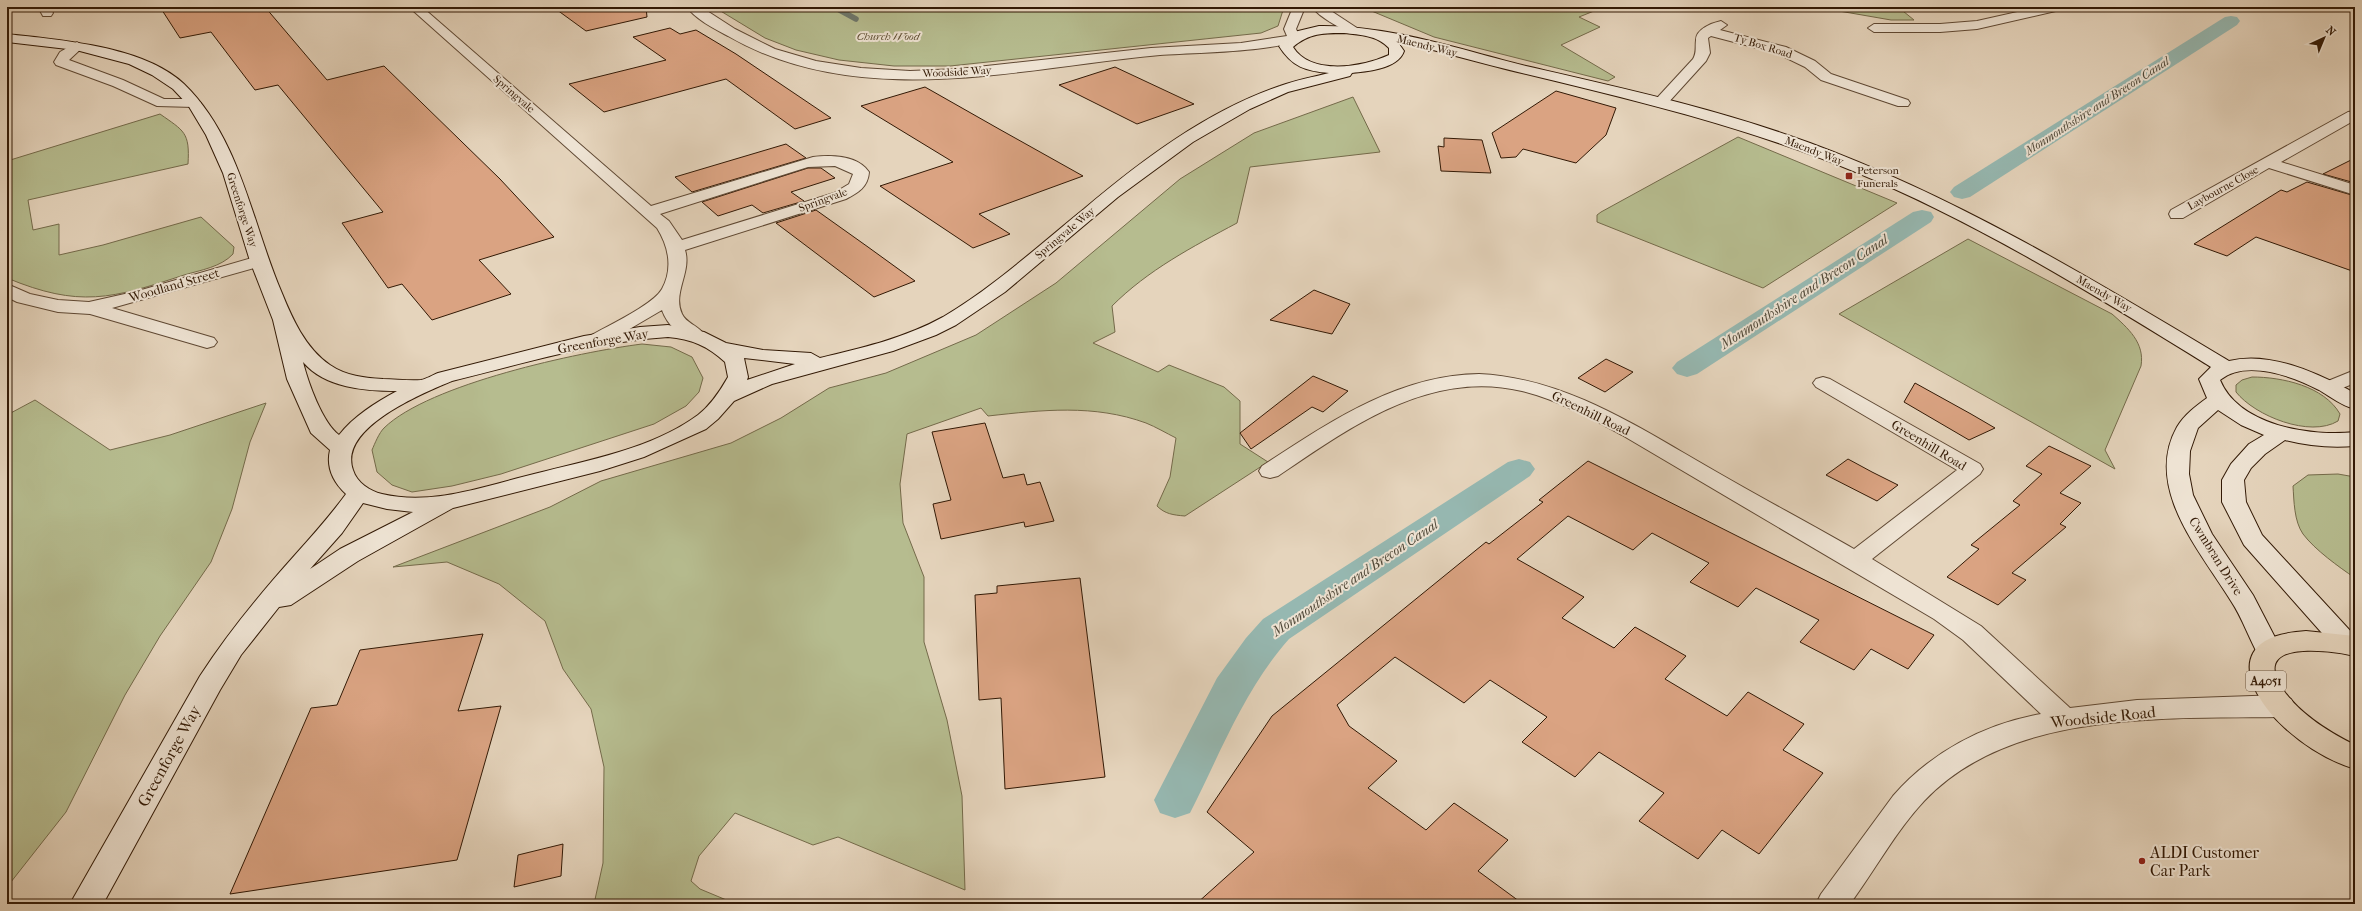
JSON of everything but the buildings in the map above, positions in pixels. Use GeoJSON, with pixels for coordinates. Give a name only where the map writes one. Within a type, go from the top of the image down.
{"type":"FeatureCollection","features":[{"type":"Feature","properties":{"kind":"main road"},"geometry":{"type":"LineString","coordinates":[[2269,651],[2286,641],[2313,639],[2351,644]]}},
{"type":"Feature","properties":{"kind":"main road","name":"A4051"},"geometry":{"type":"LineString","coordinates":[[2269,651],[2264,660],[2263,671],[2268,688],[2281,706],[2301,725],[2355,758]]}},
{"type":"Feature","properties":{"kind":"street","name":"Springvale"},"geometry":{"type":"LineString","coordinates":[[415,7],[649,212],[672,235],[677,247],[679,261],[670,292],[669,305],[675,318],[693,333]]}},
{"type":"Feature","properties":{"kind":"street","name":"Woodside Way"},"geometry":{"type":"LineString","coordinates":[[693,7],[735,36],[770,52],[820,66],[871,72],[917,74],[983,71],[1152,52],[1235,47],[1292,38]]}},
{"type":"Feature","properties":{"kind":"street"},"geometry":{"type":"LineString","coordinates":[[1297,60],[1288,52],[1286,46],[1292,38],[1290,29],[1298,7]]}},
{"type":"Feature","properties":{"kind":"street","name":"Maendy Way"},"geometry":{"type":"LineString","coordinates":[[1318,7],[1326,14],[1354,30]]}},
{"type":"Feature","properties":{"kind":"street"},"geometry":{"type":"LineString","coordinates":[[1874,28],[1940,28],[1977,25],[2056,7]]}},
{"type":"Feature","properties":{"kind":"street","name":"Ty Box Road"},"geometry":{"type":"LineString","coordinates":[[1708,31],[1724,24]]}},
{"type":"Feature","properties":{"kind":"street","name":"Maendy Way"},"geometry":{"type":"LineString","coordinates":[[1292,38],[1324,29],[1354,30],[1373,33],[1662,101],[1805,146],[1930,200],[2103,293],[2225,367]]}},
{"type":"Feature","properties":{"kind":"street"},"geometry":{"type":"LineString","coordinates":[[1662,101],[1699,61],[1703,53],[1702,38],[1708,31]]}},
{"type":"Feature","properties":{"kind":"street","name":"Ty Box Road"},"geometry":{"type":"LineString","coordinates":[[1708,31],[1782,50],[1810,64],[1826,77],[1903,103]]}},
{"type":"Feature","properties":{"kind":"street","name":"Maendy Way"},"geometry":{"type":"LineString","coordinates":[[1373,33],[1390,41],[1397,51],[1395,57],[1386,63]]}},
{"type":"Feature","properties":{"kind":"street","name":"Greenforge Way"},"geometry":{"type":"LineString","coordinates":[[7,38],[77,46],[134,61],[157,72],[178,86],[194,103],[214,135],[230,173],[259,261],[282,320],[297,379],[322,433],[341,448]]}},
{"type":"Feature","properties":{"kind":"street"},"geometry":{"type":"LineString","coordinates":[[77,46],[65,55],[61,62],[118,82],[162,103],[194,103]]}},
{"type":"Feature","properties":{"kind":"street","name":"Woodside Way"},"geometry":{"type":"LineString","coordinates":[[1235,47],[1297,60]]}},
{"type":"Feature","properties":{"kind":"street","name":"Maendy Way"},"geometry":{"type":"LineString","coordinates":[[1297,60],[1326,68],[1357,69],[1410,58]]}},
{"type":"Feature","properties":{"kind":"street","name":"Maendy Way"},"geometry":{"type":"LineString","coordinates":[[1426,58],[1481,59]]}},
{"type":"Feature","properties":{"kind":"street","name":"Springvale Way"},"geometry":{"type":"LineString","coordinates":[[1284,89],[1294,78],[1297,60]]}},
{"type":"Feature","properties":{"kind":"street","name":"Springvale Way"},"geometry":{"type":"LineString","coordinates":[[728,396],[774,376],[887,346],[947,321],[1010,279],[1137,174],[1210,127],[1250,104],[1284,89],[1357,69]]}},
{"type":"Feature","properties":{"kind":"street","name":"Laybourne Close"},"geometry":{"type":"LineString","coordinates":[[2177,214],[2353,115]]}},
{"type":"Feature","properties":{"kind":"street","name":"Springvale"},"geometry":{"type":"LineString","coordinates":[[649,212],[806,163],[829,161],[846,163],[861,172],[862,178],[858,185],[840,196],[677,247]]}},
{"type":"Feature","properties":{"kind":"street","name":"Laybourne Close"},"geometry":{"type":"LineString","coordinates":[[2268,163],[2355,190]]}},
{"type":"Feature","properties":{"kind":"street","name":"Woodland Street"},"geometry":{"type":"LineString","coordinates":[[89,308],[143,296],[259,261]]}},
{"type":"Feature","properties":{"kind":"street","name":"Woodland Street"},"geometry":{"type":"LineString","coordinates":[[7,290],[31,300],[58,306],[89,308],[207,342]]}},
{"type":"Feature","properties":{"kind":"street"},"geometry":{"type":"LineString","coordinates":[[597,340],[653,308],[670,292]]}},
{"type":"Feature","properties":{"kind":"street","name":"Greenforge Way"},"geometry":{"type":"LineString","coordinates":[[282,320],[313,360],[328,372],[349,380],[368,384],[422,385]]}},
{"type":"Feature","properties":{"kind":"street","name":"Greenforge Way"},"geometry":{"type":"LineString","coordinates":[[641,332],[693,333],[711,340],[735,360],[738,377],[728,396],[718,409],[699,424],[666,441],[587,467],[457,499],[411,504],[388,503],[358,493],[349,485],[339,470],[337,459],[341,448],[354,430],[377,410],[398,396],[422,385],[445,377],[597,340],[641,332]]}},
{"type":"Feature","properties":{"kind":"street","name":"Springvale Way"},"geometry":{"type":"LineString","coordinates":[[721,348],[763,356],[806,360],[836,359]]}},
{"type":"Feature","properties":{"kind":"street"},"geometry":{"type":"LineString","coordinates":[[2355,403],[2330,387],[2308,377],[2262,366],[2225,367],[2214,372],[2210,379],[2211,388],[2218,399],[2244,417],[2281,433],[2325,442],[2355,439]]}},
{"type":"Feature","properties":{"kind":"street"},"geometry":{"type":"LineString","coordinates":[[2330,387],[2355,376]]}},
{"type":"Feature","properties":{"kind":"street","name":"Greenhill Road"},"geometry":{"type":"LineString","coordinates":[[1270,471],[1323,435],[1404,394],[1423,388],[1458,380],[1499,382],[1549,393],[1577,404],[1631,432],[1944,612],[1972,633],[2064,719]]}},
{"type":"Feature","properties":{"kind":"street","name":"Greenhill Road"},"geometry":{"type":"LineString","coordinates":[[1823,383],[1972,469],[1855,560]]}},
{"type":"Feature","properties":{"kind":"street","name":"Cwmbran Drive"},"geometry":{"type":"LineString","coordinates":[[2218,399],[2188,428],[2178,470],[2181,496],[2196,529],[2242,596],[2269,651]]}},
{"type":"Feature","properties":{"kind":"street"},"geometry":{"type":"LineString","coordinates":[[2281,433],[2257,449],[2242,464],[2233,480],[2234,502],[2252,539],[2351,644]]}},
{"type":"Feature","properties":{"kind":"street","name":"Greenforge Way"},"geometry":{"type":"LineString","coordinates":[[86,904],[210,683],[232,648],[262,614],[303,562],[334,528],[358,493]]}},
{"type":"Feature","properties":{"kind":"street","name":"Greenforge Way"},"geometry":{"type":"LineString","coordinates":[[262,614],[303,583],[349,555],[457,499]]}},
{"type":"Feature","properties":{"kind":"street","name":"Woodside Road"},"geometry":{"type":"LineString","coordinates":[[1832,904],[1915,791],[1944,766],[1978,746],[2019,730],[2064,719],[2144,711],[2281,706]]}},
{"type":"Feature","properties":{"kind":"green space","name":"Church Wood"},"geometry":{"type":"Polygon","coordinates":[[[714,7],[1284,7],[1278,26],[1261,33],[950,66],[894,66],[839,60],[796,50],[765,38],[714,7]]]}},
{"type":"Feature","properties":{"kind":"green space"},"geometry":{"type":"Polygon","coordinates":[[[1362,7],[1604,7],[1579,17],[1600,27],[1561,45],[1615,77],[1608,81],[1434,37],[1362,7]]]}},
{"type":"Feature","properties":{"kind":"green space"},"geometry":{"type":"Polygon","coordinates":[[[1816,7],[1898,7],[1914,20],[1891,20],[1816,7]]]}},
{"type":"Feature","properties":{"kind":"green space"},"geometry":{"type":"Polygon","coordinates":[[[1353,97],[1380,152],[1250,167],[1237,223],[1171,260],[1140,281],[1112,306],[1115,332],[1093,343],[1158,372],[1169,365],[1224,387],[1240,401],[1240,444],[1268,462],[1185,516],[1170,514],[1157,506],[1170,477],[1176,438],[1146,423],[1126,417],[1107,413],[1068,410],[988,416],[981,408],[907,434],[900,484],[903,523],[924,577],[924,642],[947,720],[962,796],[965,890],[838,837],[813,845],[735,813],[699,856],[691,881],[700,889],[736,904],[594,904],[603,863],[604,767],[591,709],[563,669],[545,621],[499,584],[447,562],[393,567],[550,507],[601,481],[731,443],[781,418],[829,388],[886,373],[976,335],[1056,283],[1180,179],[1254,133],[1353,97]]]}},
{"type":"Feature","properties":{"kind":"green space"},"geometry":{"type":"Polygon","coordinates":[[[160,114],[175,124],[184,133],[188,145],[188,164],[28,200],[33,230],[59,224],[59,255],[103,245],[201,217],[234,247],[233,254],[223,262],[204,270],[136,290],[96,297],[76,297],[55,294],[7,278],[7,161],[160,114]]]}},
{"type":"Feature","properties":{"kind":"green space"},"geometry":{"type":"Polygon","coordinates":[[[1738,137],[1897,203],[1763,288],[1597,222],[1597,215],[1601,212],[1738,137]]]}},
{"type":"Feature","properties":{"kind":"green space"},"geometry":{"type":"Polygon","coordinates":[[[1968,239],[2112,314],[2124,325],[2138,343],[2142,358],[2141,366],[2105,450],[2115,469],[1839,314],[1968,239]]]}},
{"type":"Feature","properties":{"kind":"green space"},"geometry":{"type":"Polygon","coordinates":[[[642,344],[671,347],[692,357],[703,378],[699,392],[686,406],[654,424],[501,474],[452,486],[412,492],[392,485],[377,472],[372,450],[382,430],[405,412],[434,397],[506,372],[545,362],[581,354],[642,344]]]}},
{"type":"Feature","properties":{"kind":"green space"},"geometry":{"type":"Polygon","coordinates":[[[2252,377],[2264,377],[2289,381],[2313,390],[2324,396],[2333,404],[2340,414],[2338,421],[2326,426],[2298,426],[2269,416],[2245,401],[2236,392],[2236,385],[2242,380],[2252,377]]]}},
{"type":"Feature","properties":{"kind":"green space"},"geometry":{"type":"Polygon","coordinates":[[[35,400],[110,450],[170,435],[266,403],[250,442],[232,509],[211,562],[160,636],[125,695],[66,812],[7,887],[7,415],[35,400]]]}},
{"type":"Feature","properties":{"kind":"green space"},"geometry":{"type":"Polygon","coordinates":[[[2338,474],[2355,477],[2355,578],[2328,558],[2308,540],[2300,529],[2295,511],[2293,486],[2308,475],[2338,474]]]}},
{"type":"Feature","properties":{"kind":"waterway"},"geometry":{"type":"LineString","coordinates":[[834,7],[856,19]]}},
{"type":"Feature","properties":{"kind":"waterway","name":"Monmouthshire and Brecon Canal"},"geometry":{"type":"LineString","coordinates":[[1962,192],[2231,21]]}},
{"type":"Feature","properties":{"kind":"waterway","name":"Monmouthshire and Brecon Canal"},"geometry":{"type":"LineString","coordinates":[[1687,368],[1922,217]]}},
{"type":"Feature","properties":{"kind":"waterway","name":"Monmouthshire and Brecon Canal"},"geometry":{"type":"LineString","coordinates":[[1175,800],[1231,688],[1259,647],[1276,629],[1519,469]]}},
{"type":"Feature","properties":{"kind":"place","name":"Peterson Funerals"},"geometry":{"type":"Point","coordinates":[1849,176]}},
{"type":"Feature","properties":{"kind":"place","name":"ALDI Customer Car Park"},"geometry":{"type":"Point","coordinates":[2142,861]}}]}
